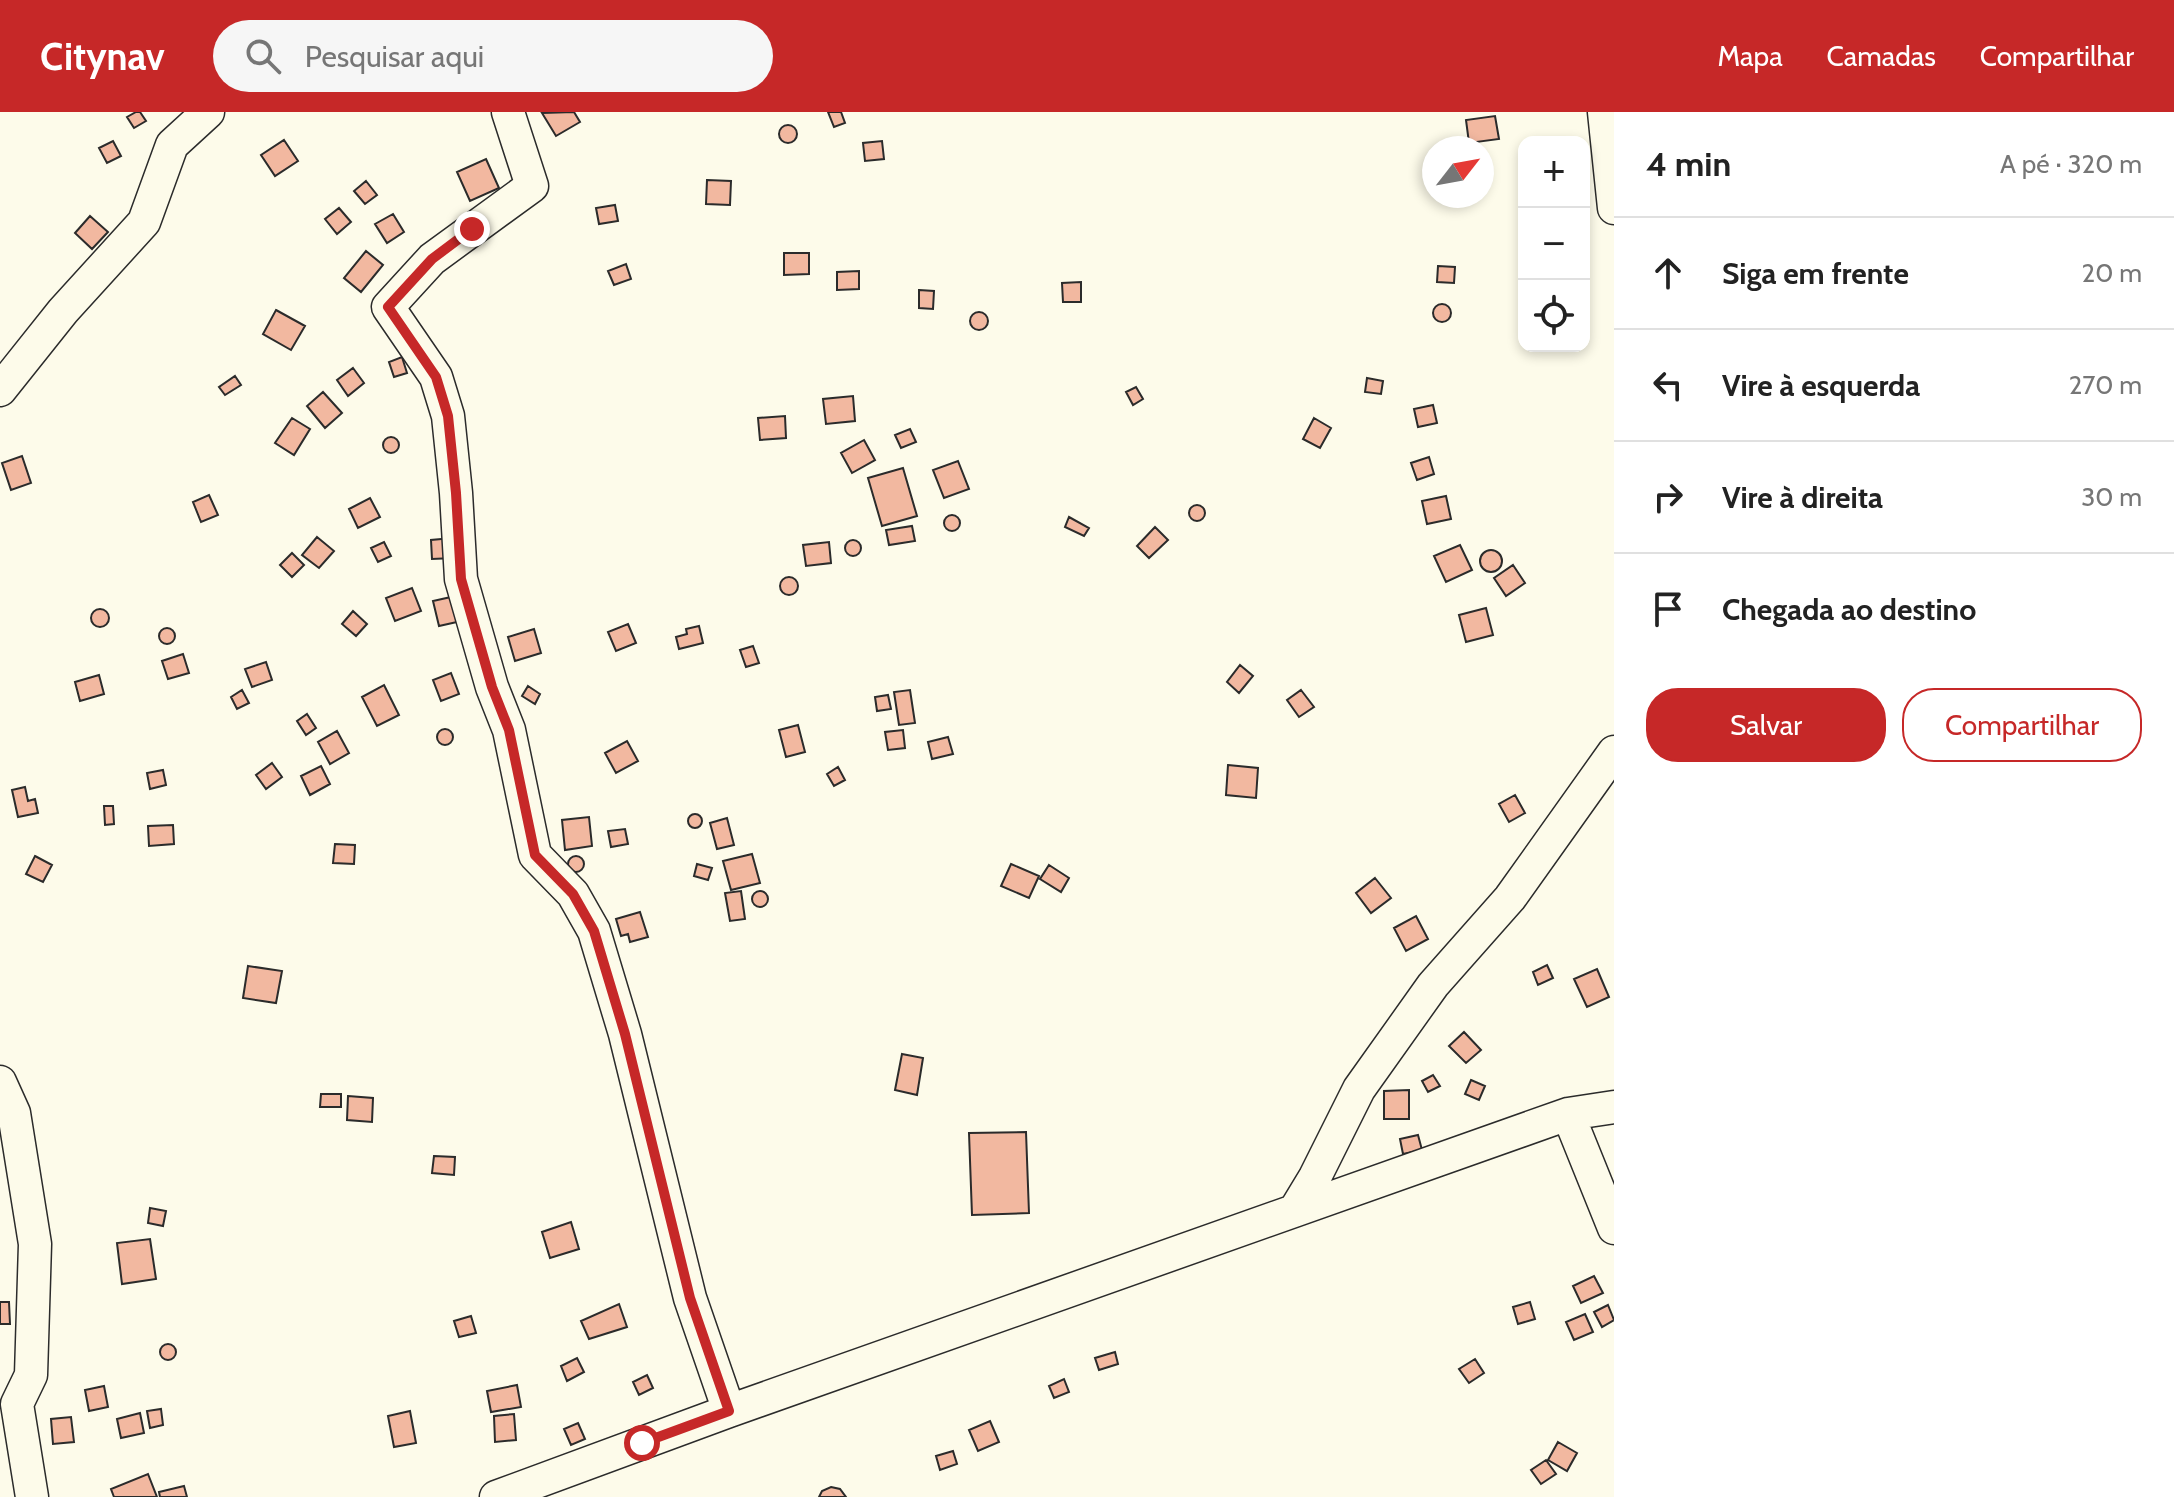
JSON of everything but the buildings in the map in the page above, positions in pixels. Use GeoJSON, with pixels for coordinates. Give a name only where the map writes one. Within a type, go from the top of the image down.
{"type":"FeatureCollection","features":[{"type":"Feature","properties":{"kind":"street"},"geometry":{"type":"LineString","coordinates":[[0,390],[63,311],[144,222],[172,145],[208,112]]}},
{"type":"Feature","properties":{"kind":"street"},"geometry":{"type":"LineString","coordinates":[[508,112],[532,186],[432,259],[388,307],[436,377],[448,416],[461,579],[492,687],[509,730],[535,855],[573,894],[594,931],[625,1034],[690,1298],[729,1411]]}},
{"type":"Feature","properties":{"kind":"street"},"geometry":{"type":"LineString","coordinates":[[1604,112],[1614,208]]}},
{"type":"Feature","properties":{"kind":"street"},"geometry":{"type":"LineString","coordinates":[[1295,1210],[1359,1089],[1433,985],[1510,898],[1614,752]]}},
{"type":"Feature","properties":{"kind":"street"},"geometry":{"type":"LineString","coordinates":[[0,1082],[14,1113],[35,1244],[31,1375],[17,1404],[32,1497]]}},
{"type":"Feature","properties":{"kind":"street"},"geometry":{"type":"LineString","coordinates":[[496,1497],[729,1411],[1568,1114],[1614,1107]]}},
{"type":"Feature","properties":{"kind":"street"},"geometry":{"type":"LineString","coordinates":[[1568,1114],[1614,1228]]}},
{"type":"Feature","properties":{"kind":"route"},"geometry":{"type":"LineString","coordinates":[[472,229],[432,259],[388,307],[436,377],[448,416],[461,579],[492,687],[509,730],[535,855],[573,894],[594,931],[625,1034],[690,1298],[729,1411],[642,1443]]}}]}
